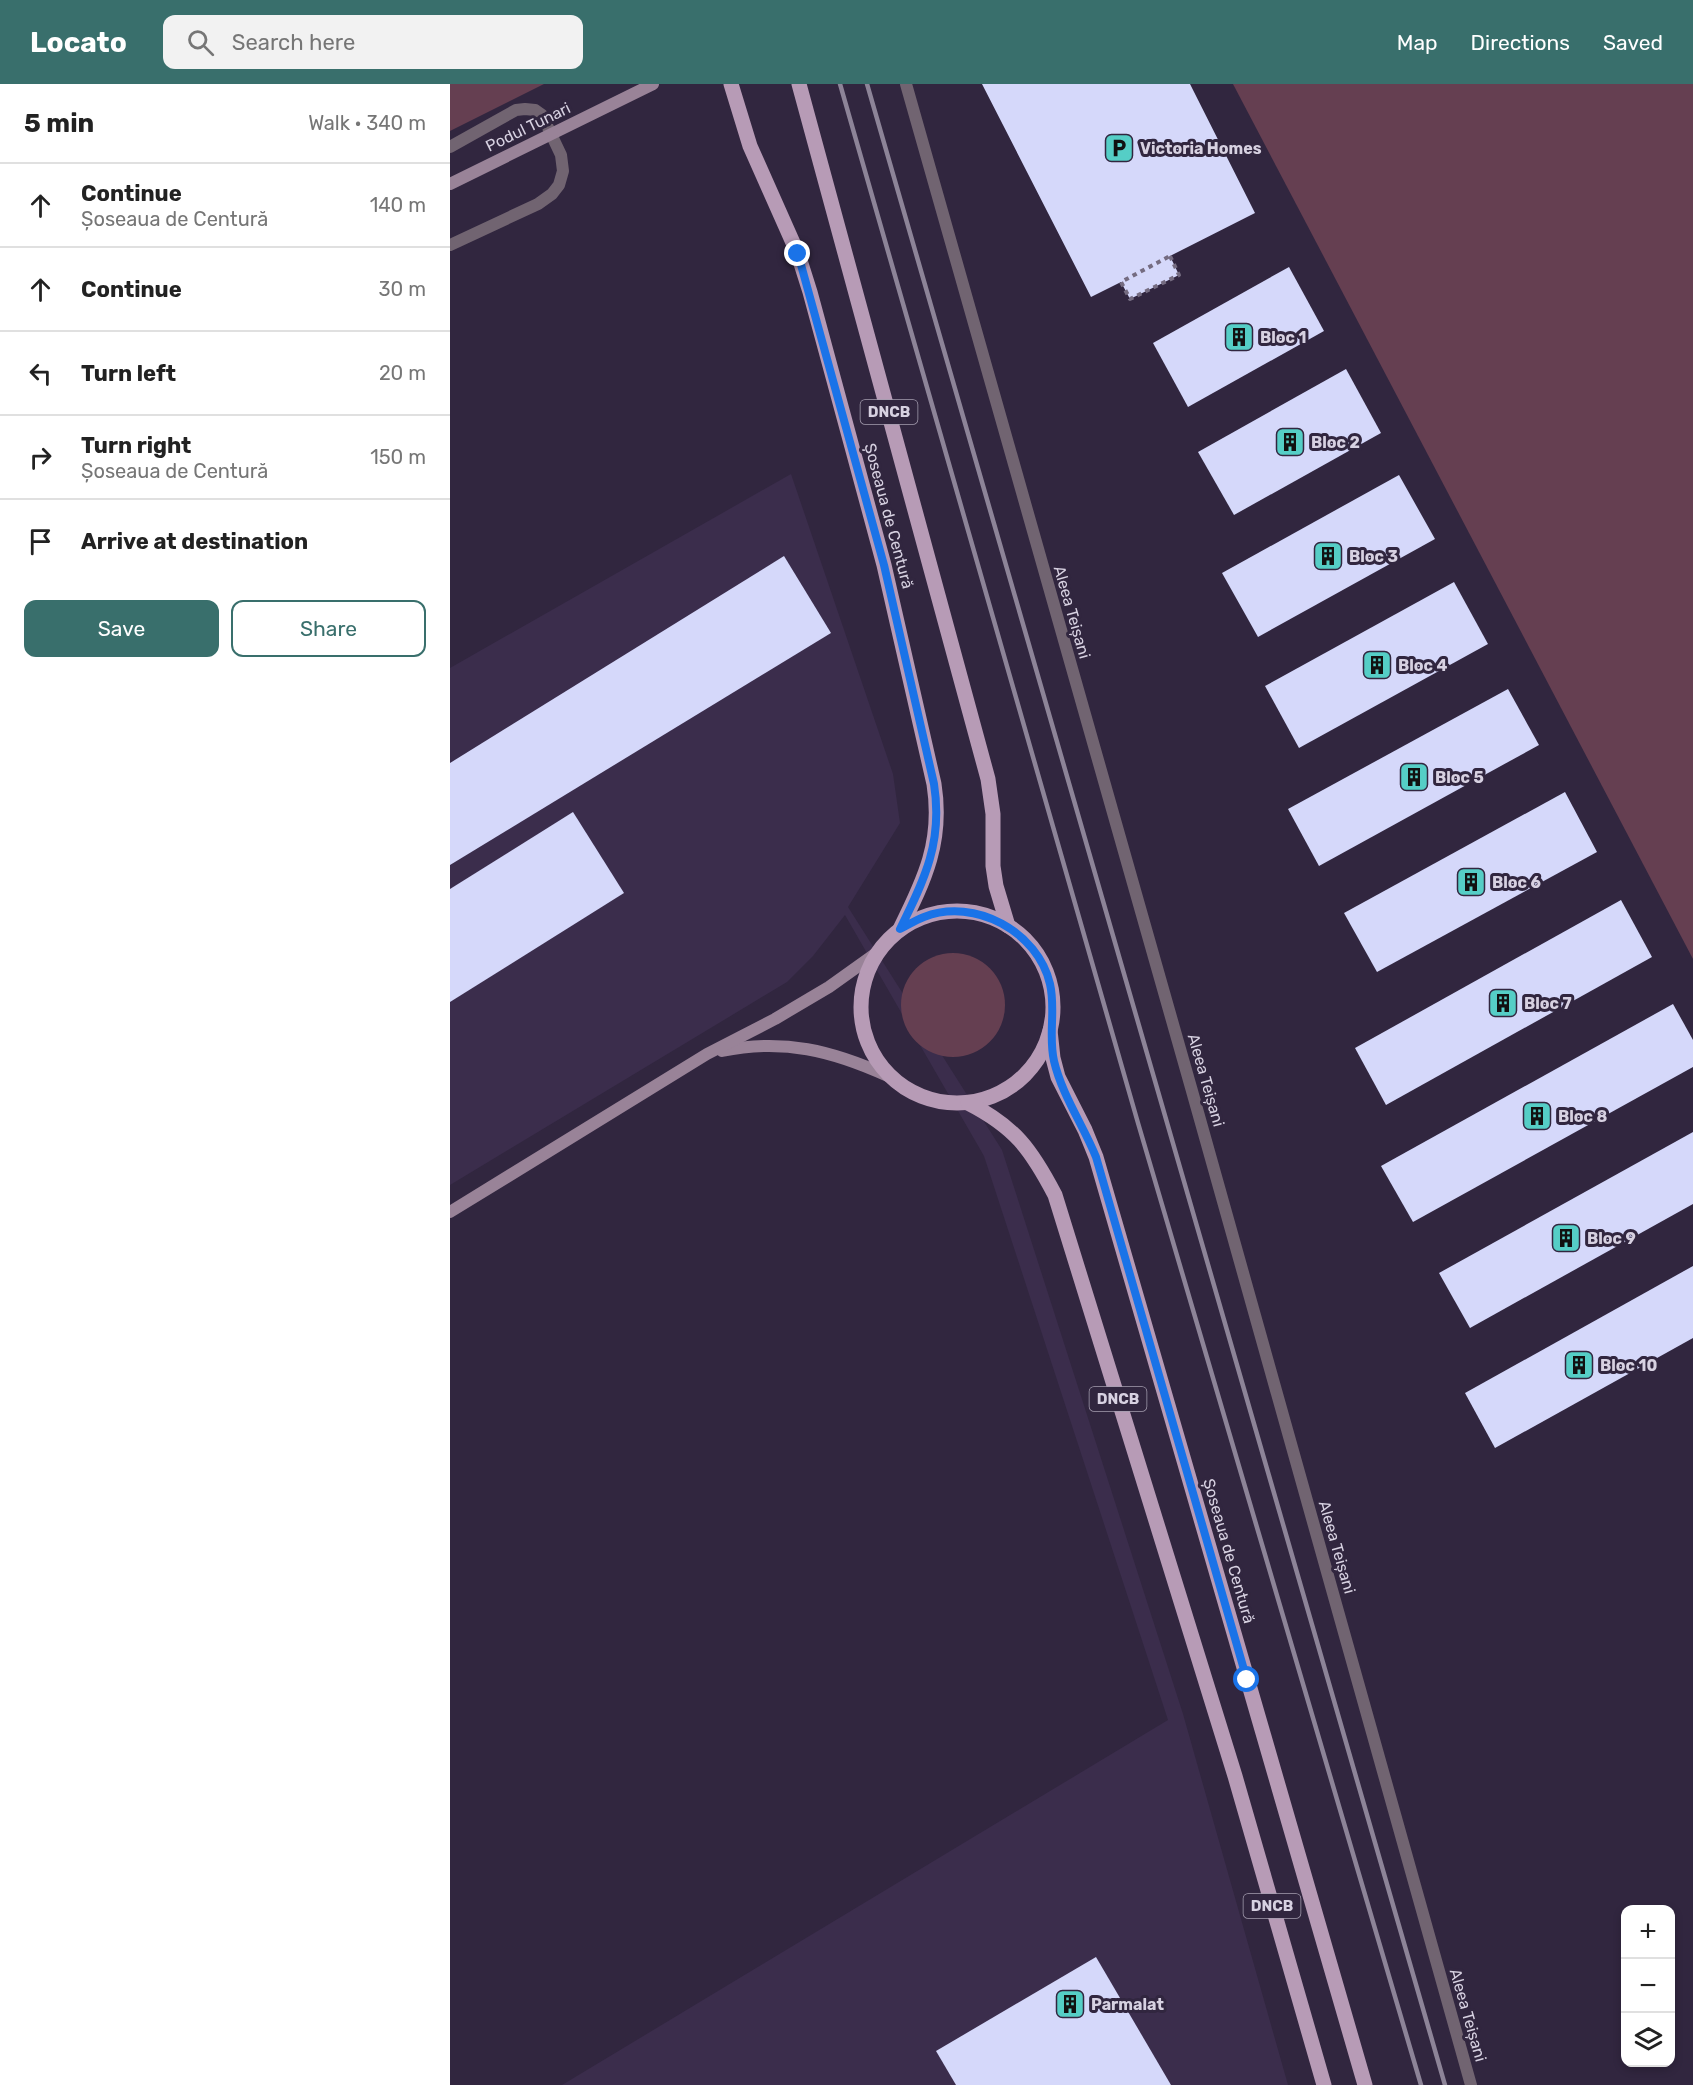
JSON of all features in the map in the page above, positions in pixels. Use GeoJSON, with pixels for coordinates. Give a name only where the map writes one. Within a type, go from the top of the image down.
{"type":"FeatureCollection","features":[{"type":"Feature","properties":{"kind":"main road","name":"Podul Tunari"},"geometry":{"type":"LineString","coordinates":[[450,184],[653,84]]}},
{"type":"Feature","properties":{"kind":"main road","name":"Șoseaua de Centură"},"geometry":{"type":"LineString","coordinates":[[731,84],[750,146],[798,254],[810,292],[884,565],[934,784],[938,806],[936,836],[931,860],[921,888],[900,929]]}},
{"type":"Feature","properties":{"kind":"main road","name":"Șoseaua de Centură"},"geometry":{"type":"LineString","coordinates":[[799,84],[988,779],[993,814],[993,866],[996,886],[1008,926]]}},
{"type":"Feature","properties":{"kind":"main road","name":"DNCB"},"geometry":{"type":"LineString","coordinates":[[954,911],[982,915],[1008,926],[1026,941],[1041,960],[1050,983],[1053,1007],[1050,1030],[1042,1052],[1029,1071],[1011,1087],[991,1098],[968,1103],[939,1102],[912,1093],[888,1076],[873,1054],[863,1029],[861,1002],[866,976],[878,952],[900,929],[926,916],[954,911]]}},
{"type":"Feature","properties":{"kind":"main road"},"geometry":{"type":"LineString","coordinates":[[450,1212],[707,1054],[829,987],[878,952]]}},
{"type":"Feature","properties":{"kind":"main road","name":"Șoseaua de Centură"},"geometry":{"type":"LineString","coordinates":[[1050,1030],[1058,1077],[1096,1157],[1365,2085]]}},
{"type":"Feature","properties":{"kind":"main road"},"geometry":{"type":"LineString","coordinates":[[707,1054],[738,1047],[802,1047],[852,1059],[888,1076]]}},
{"type":"Feature","properties":{"kind":"main road","name":"DNCB"},"geometry":{"type":"LineString","coordinates":[[968,1103],[992,1115],[1018,1136],[1038,1163],[1055,1195],[1235,1776],[1324,2085]]}},
{"type":"Feature","properties":{"kind":"street","name":"Aleea Teișani"},"geometry":{"type":"LineString","coordinates":[[906,84],[1471,2085]]}},
{"type":"Feature","properties":{"kind":"street"},"geometry":{"type":"LineString","coordinates":[[450,147],[516,110],[535,110],[542,115],[561,155],[563,171],[559,184],[552,194],[538,204],[450,245]]}},
{"type":"Feature","properties":{"kind":"path"},"geometry":{"type":"LineString","coordinates":[[1170,256],[1179,275],[1130,299],[1121,282],[1170,256]]}},
{"type":"Feature","properties":{"kind":"shaded area"},"geometry":{"type":"Polygon","coordinates":[[[450,84],[544,84],[450,131],[450,84]]]}},
{"type":"Feature","properties":{"kind":"shaded area"},"geometry":{"type":"Polygon","coordinates":[[[1233,84],[1693,84],[1693,959],[1233,84]]]}},
{"type":"Feature","properties":{"kind":"shaded area"},"geometry":{"type":"Polygon","coordinates":[[[791,474],[893,774],[900,823],[848,907],[1002,1150],[1183,1714],[1288,2085],[562,2085],[1168,1720],[984,1156],[845,915],[813,956],[787,982],[450,1185],[450,668],[791,474]]]}},
{"type":"Feature","properties":{"kind":"shaded area"},"geometry":{"type":"Polygon","coordinates":[[[953,953],[973,957],[990,968],[1001,985],[1005,1005],[1001,1025],[990,1042],[973,1053],[953,1057],[933,1053],[916,1042],[905,1025],[901,1005],[905,985],[916,968],[933,957],[953,953]]]}},
{"type":"Feature","properties":{"kind":"building","name":"Victoria Homes"},"geometry":{"type":"Polygon","coordinates":[[[982,84],[1190,84],[1255,213],[1170,256],[1179,275],[1130,299],[1121,282],[1091,297],[982,84]]]}},
{"type":"Feature","properties":{"kind":"building","name":"Bloc 1"},"geometry":{"type":"Polygon","coordinates":[[[1289,267],[1324,331],[1188,407],[1153,343],[1289,267]]]}},
{"type":"Feature","properties":{"kind":"building","name":"Bloc 2"},"geometry":{"type":"Polygon","coordinates":[[[1346,369],[1381,433],[1234,515],[1198,452],[1346,369]]]}},
{"type":"Feature","properties":{"kind":"building","name":"Bloc 3"},"geometry":{"type":"Polygon","coordinates":[[[1399,475],[1435,539],[1258,637],[1222,573],[1399,475]]]}},
{"type":"Feature","properties":{"kind":"building"},"geometry":{"type":"Polygon","coordinates":[[[784,556],[831,633],[450,865],[450,763],[784,556]]]}},
{"type":"Feature","properties":{"kind":"building","name":"Bloc 4"},"geometry":{"type":"Polygon","coordinates":[[[1454,582],[1488,644],[1299,748],[1265,686],[1454,582]]]}},
{"type":"Feature","properties":{"kind":"building","name":"Bloc 5"},"geometry":{"type":"Polygon","coordinates":[[[1508,689],[1539,745],[1319,866],[1288,809],[1508,689]]]}},
{"type":"Feature","properties":{"kind":"building","name":"Bloc 6"},"geometry":{"type":"Polygon","coordinates":[[[1565,792],[1597,852],[1377,972],[1344,913],[1565,792]]]}},
{"type":"Feature","properties":{"kind":"building"},"geometry":{"type":"Polygon","coordinates":[[[573,812],[624,893],[450,1002],[450,889],[573,812]]]}},
{"type":"Feature","properties":{"kind":"building","name":"Bloc 7"},"geometry":{"type":"Polygon","coordinates":[[[1621,900],[1652,957],[1386,1105],[1355,1048],[1621,900]]]}},
{"type":"Feature","properties":{"kind":"building","name":"Bloc 8"},"geometry":{"type":"Polygon","coordinates":[[[1673,1004],[1693,1040],[1693,1067],[1413,1222],[1381,1166],[1673,1004]]]}},
{"type":"Feature","properties":{"kind":"building","name":"Bloc 9"},"geometry":{"type":"Polygon","coordinates":[[[1693,1132],[1693,1204],[1470,1328],[1439,1273],[1693,1132]]]}},
{"type":"Feature","properties":{"kind":"building","name":"Bloc 10"},"geometry":{"type":"Polygon","coordinates":[[[1693,1266],[1693,1338],[1495,1448],[1465,1393],[1693,1266]]]}},
{"type":"Feature","properties":{"kind":"building","name":"Parmalat"},"geometry":{"type":"Polygon","coordinates":[[[1096,1957],[1171,2085],[956,2085],[936,2051],[1096,1957]]]}},
{"type":"Feature","properties":{"kind":"railway"},"geometry":{"type":"LineString","coordinates":[[840,84],[1138,1123],[1421,2085]]}},
{"type":"Feature","properties":{"kind":"railway"},"geometry":{"type":"LineString","coordinates":[[867,84],[1445,2085]]}},
{"type":"Feature","properties":{"kind":"place","name":"Victoria Homes"},"geometry":{"type":"Point","coordinates":[1119,148]}},
{"type":"Feature","properties":{"kind":"place","name":"Bloc 1"},"geometry":{"type":"Point","coordinates":[1239,337]}},
{"type":"Feature","properties":{"kind":"place","name":"Bloc 2"},"geometry":{"type":"Point","coordinates":[1290,442]}},
{"type":"Feature","properties":{"kind":"place","name":"Bloc 3"},"geometry":{"type":"Point","coordinates":[1328,556]}},
{"type":"Feature","properties":{"kind":"place","name":"Bloc 4"},"geometry":{"type":"Point","coordinates":[1377,665]}},
{"type":"Feature","properties":{"kind":"place","name":"Bloc 5"},"geometry":{"type":"Point","coordinates":[1414,777]}},
{"type":"Feature","properties":{"kind":"place","name":"Bloc 6"},"geometry":{"type":"Point","coordinates":[1471,882]}},
{"type":"Feature","properties":{"kind":"place","name":"Bloc 7"},"geometry":{"type":"Point","coordinates":[1503,1003]}},
{"type":"Feature","properties":{"kind":"place","name":"Bloc 8"},"geometry":{"type":"Point","coordinates":[1537,1116]}},
{"type":"Feature","properties":{"kind":"place","name":"Bloc 9"},"geometry":{"type":"Point","coordinates":[1566,1238]}},
{"type":"Feature","properties":{"kind":"place","name":"Bloc 10"},"geometry":{"type":"Point","coordinates":[1579,1365]}},
{"type":"Feature","properties":{"kind":"place","name":"Parmalat"},"geometry":{"type":"Point","coordinates":[1070,2004]}},
{"type":"Feature","properties":{"kind":"route"},"geometry":{"type":"LineString","coordinates":[[798,254],[884,565],[938,806],[936,836],[931,860],[921,888],[900,929],[926,916],[954,911],[982,915],[1008,926],[1026,941],[1041,960],[1050,983],[1053,1007],[1050,1030],[1058,1077],[1096,1157],[1247,1680]]}}]}
